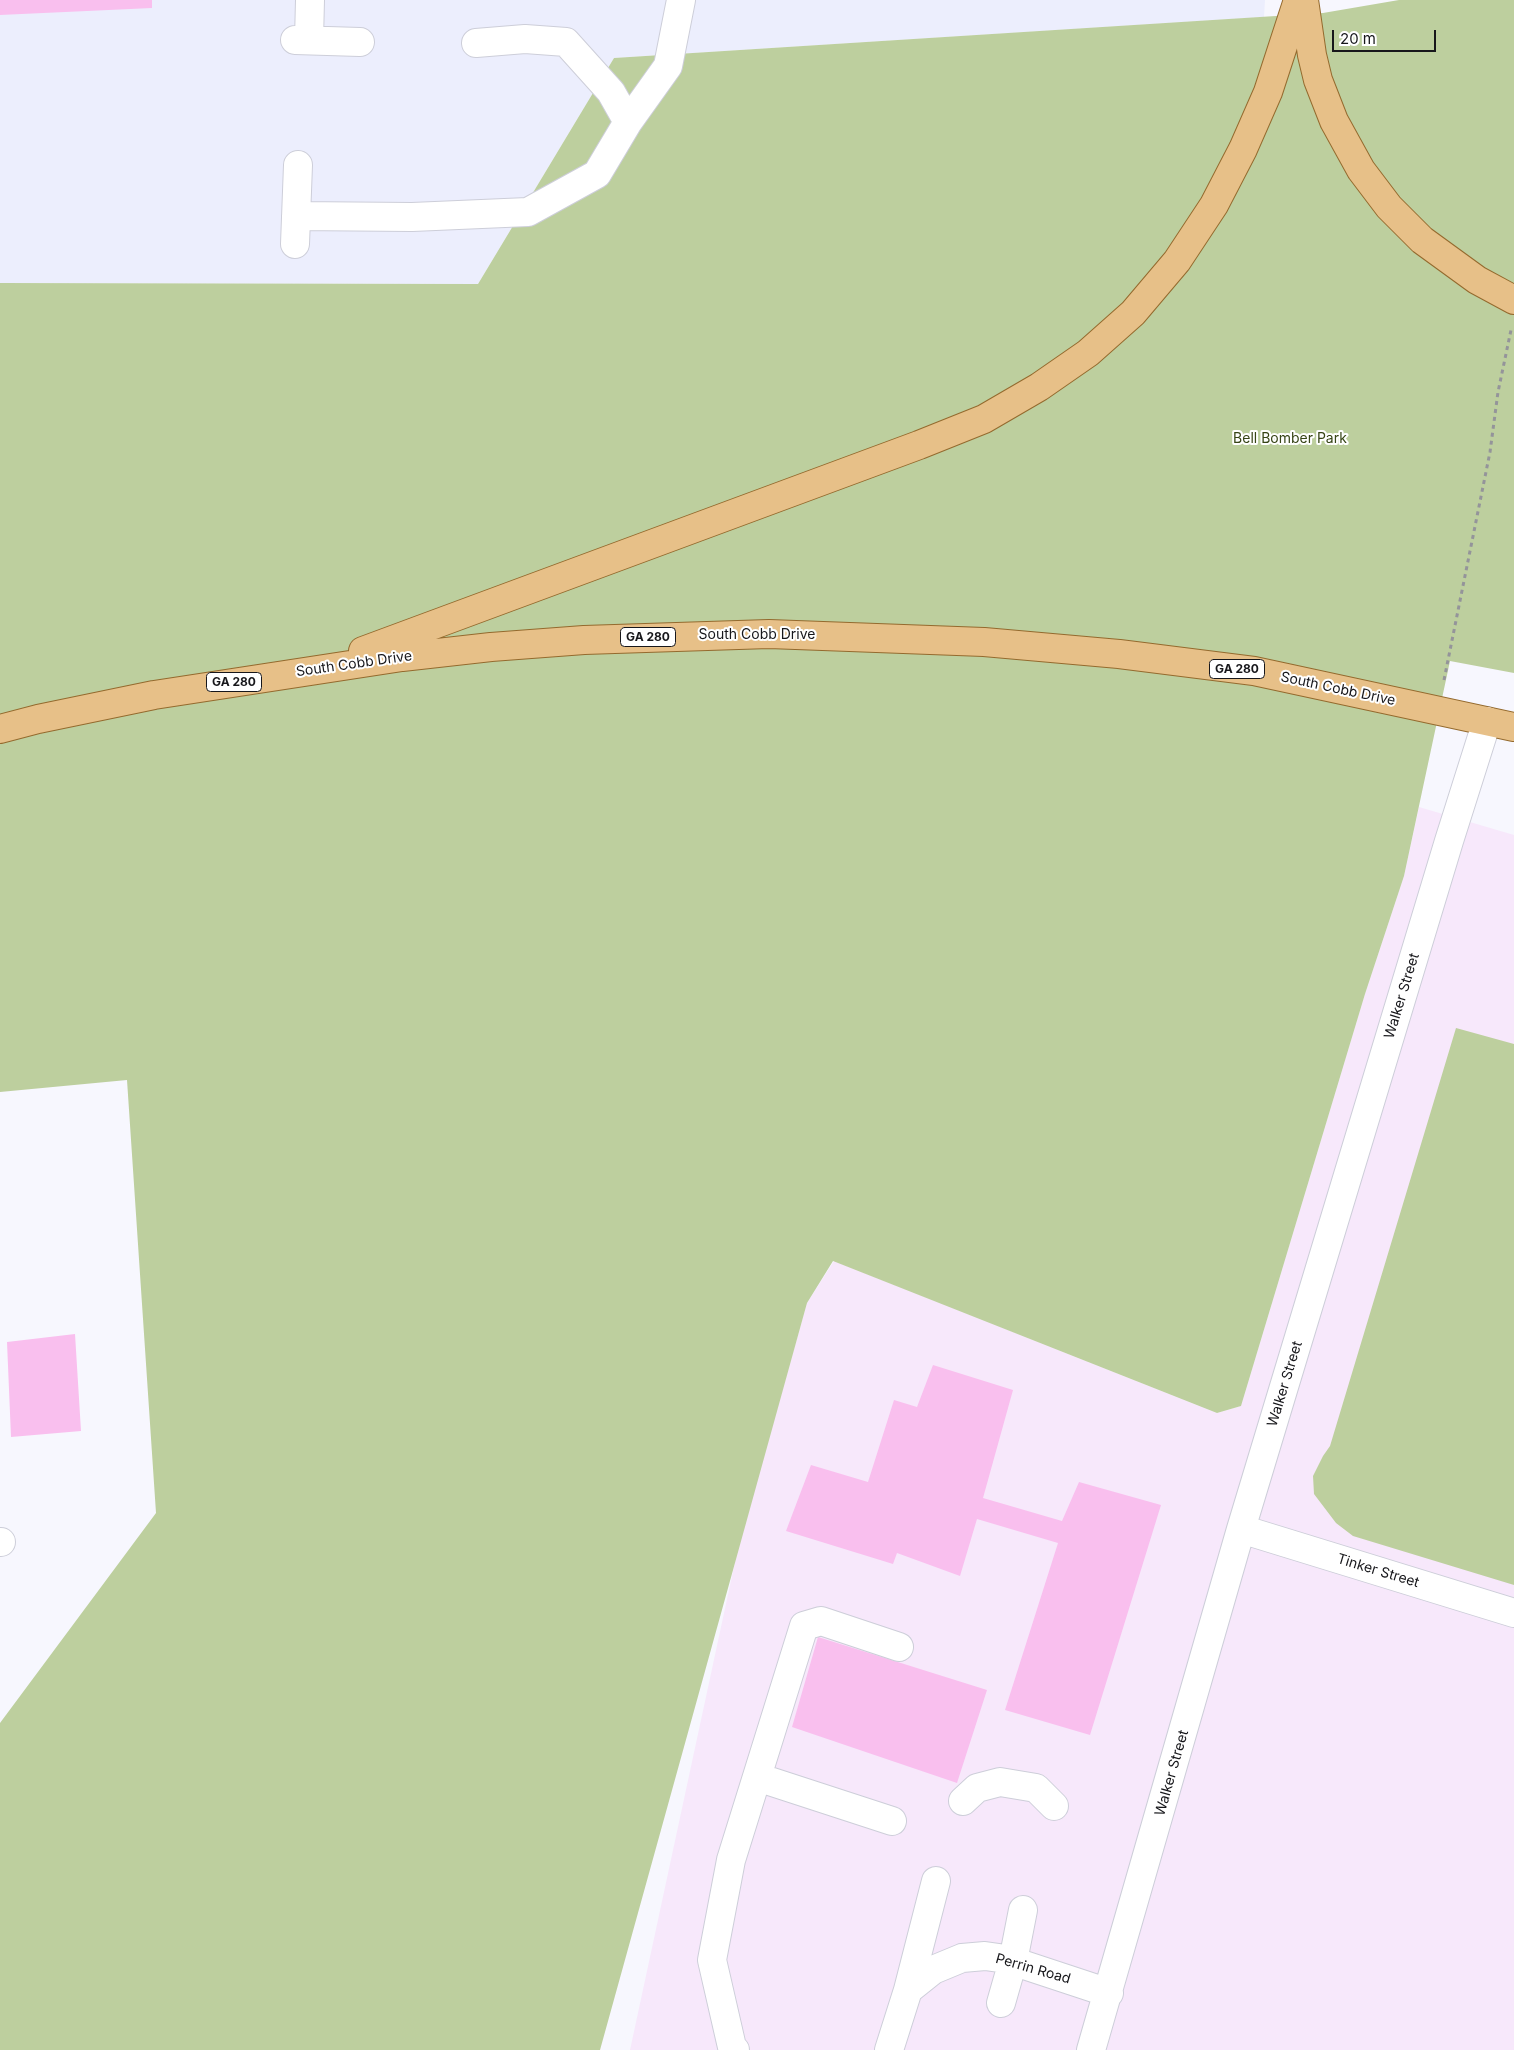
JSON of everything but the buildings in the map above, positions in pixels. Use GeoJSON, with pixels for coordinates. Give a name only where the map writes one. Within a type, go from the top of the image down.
{"type":"FeatureCollection","features":[{"type":"Feature","properties":{"kind":"main road"},"geometry":{"type":"LineString","coordinates":[[313,669],[919,446],[984,420],[1039,387],[1088,353],[1133,313],[1177,261],[1214,205],[1243,149],[1268,92],[1298,0]]}},
{"type":"Feature","properties":{"kind":"main road"},"geometry":{"type":"LineString","coordinates":[[1304,0],[1312,56],[1320,87],[1334,121],[1361,170],[1389,207],[1422,240],[1477,280],[1514,300]]}},
{"type":"Feature","properties":{"kind":"main road","name":"South Cobb Drive"},"geometry":{"type":"LineString","coordinates":[[0,729],[38,719],[154,695],[313,669],[491,647],[584,640],[723,635],[872,636],[984,642],[1119,654],[1254,671],[1514,726]]}},
{"type":"Feature","properties":{"kind":"street"},"geometry":{"type":"LineString","coordinates":[[310,0],[302,40],[360,42]]}},
{"type":"Feature","properties":{"kind":"street"},"geometry":{"type":"LineString","coordinates":[[296,216],[412,217],[528,212],[597,174],[628,122],[668,66],[681,0]]}},
{"type":"Feature","properties":{"kind":"street"},"geometry":{"type":"LineString","coordinates":[[476,43],[525,39],[566,42],[610,92],[628,122]]}},
{"type":"Feature","properties":{"kind":"street"},"geometry":{"type":"LineString","coordinates":[[295,244],[298,165]]}},
{"type":"Feature","properties":{"kind":"street","name":"Walker Street"},"geometry":{"type":"LineString","coordinates":[[1091,2050],[1109,1993],[1241,1529],[1446,850],[1487,721]]}},
{"type":"Feature","properties":{"kind":"street","name":"Tinker Street"},"geometry":{"type":"LineString","coordinates":[[1241,1529],[1514,1613]]}},
{"type":"Feature","properties":{"kind":"street"},"geometry":{"type":"LineString","coordinates":[[735,2050],[732,2048],[712,1960],[731,1860],[804,1626],[821,1621],[900,1646]]}},
{"type":"Feature","properties":{"kind":"street"},"geometry":{"type":"LineString","coordinates":[[757,1777],[892,1821]]}},
{"type":"Feature","properties":{"kind":"street"},"geometry":{"type":"LineString","coordinates":[[964,1801],[977,1788],[1000,1782],[1036,1788],[1054,1806]]}},
{"type":"Feature","properties":{"kind":"street"},"geometry":{"type":"LineString","coordinates":[[889,2050],[908,1990],[936,1881]]}},
{"type":"Feature","properties":{"kind":"street"},"geometry":{"type":"LineString","coordinates":[[1001,2002],[1014,1961],[1023,1910]]}},
{"type":"Feature","properties":{"kind":"street","name":"Perrin Road"},"geometry":{"type":"LineString","coordinates":[[908,1990],[933,1970],[962,1958],[985,1956],[1014,1961],[1109,1993]]}},
{"type":"Feature","properties":{"kind":"path"},"geometry":{"type":"LineString","coordinates":[[1448,660],[1490,452],[1498,392],[1514,323]]}},
{"type":"Feature","properties":{"kind":"shaded area"},"geometry":{"type":"Polygon","coordinates":[[[0,0],[1265,0],[1264,17],[614,58],[478,284],[0,283],[0,0]]]}},
{"type":"Feature","properties":{"kind":"shaded area"},"geometry":{"type":"Polygon","coordinates":[[[1419,807],[1514,835],[1514,2050],[630,2050],[738,1548],[807,1303],[834,1261],[1217,1413],[1241,1406],[1365,994],[1404,876],[1419,807]]]}},
{"type":"Feature","properties":{"kind":"green space","name":"Bell Bomber Park"},"geometry":{"type":"Polygon","coordinates":[[[1399,0],[1514,0],[1514,673],[1450,661],[1404,876],[1365,994],[1241,1406],[1217,1413],[833,1261],[807,1303],[600,2050],[0,2050],[0,1723],[156,1513],[127,1080],[0,1092],[0,283],[478,284],[614,58],[1323,13],[1399,0]]]}},
{"type":"Feature","properties":{"kind":"green space"},"geometry":{"type":"Polygon","coordinates":[[[1456,1028],[1514,1044],[1514,1585],[1353,1536],[1336,1523],[1314,1494],[1313,1476],[1330,1446],[1456,1028]]]}}]}
